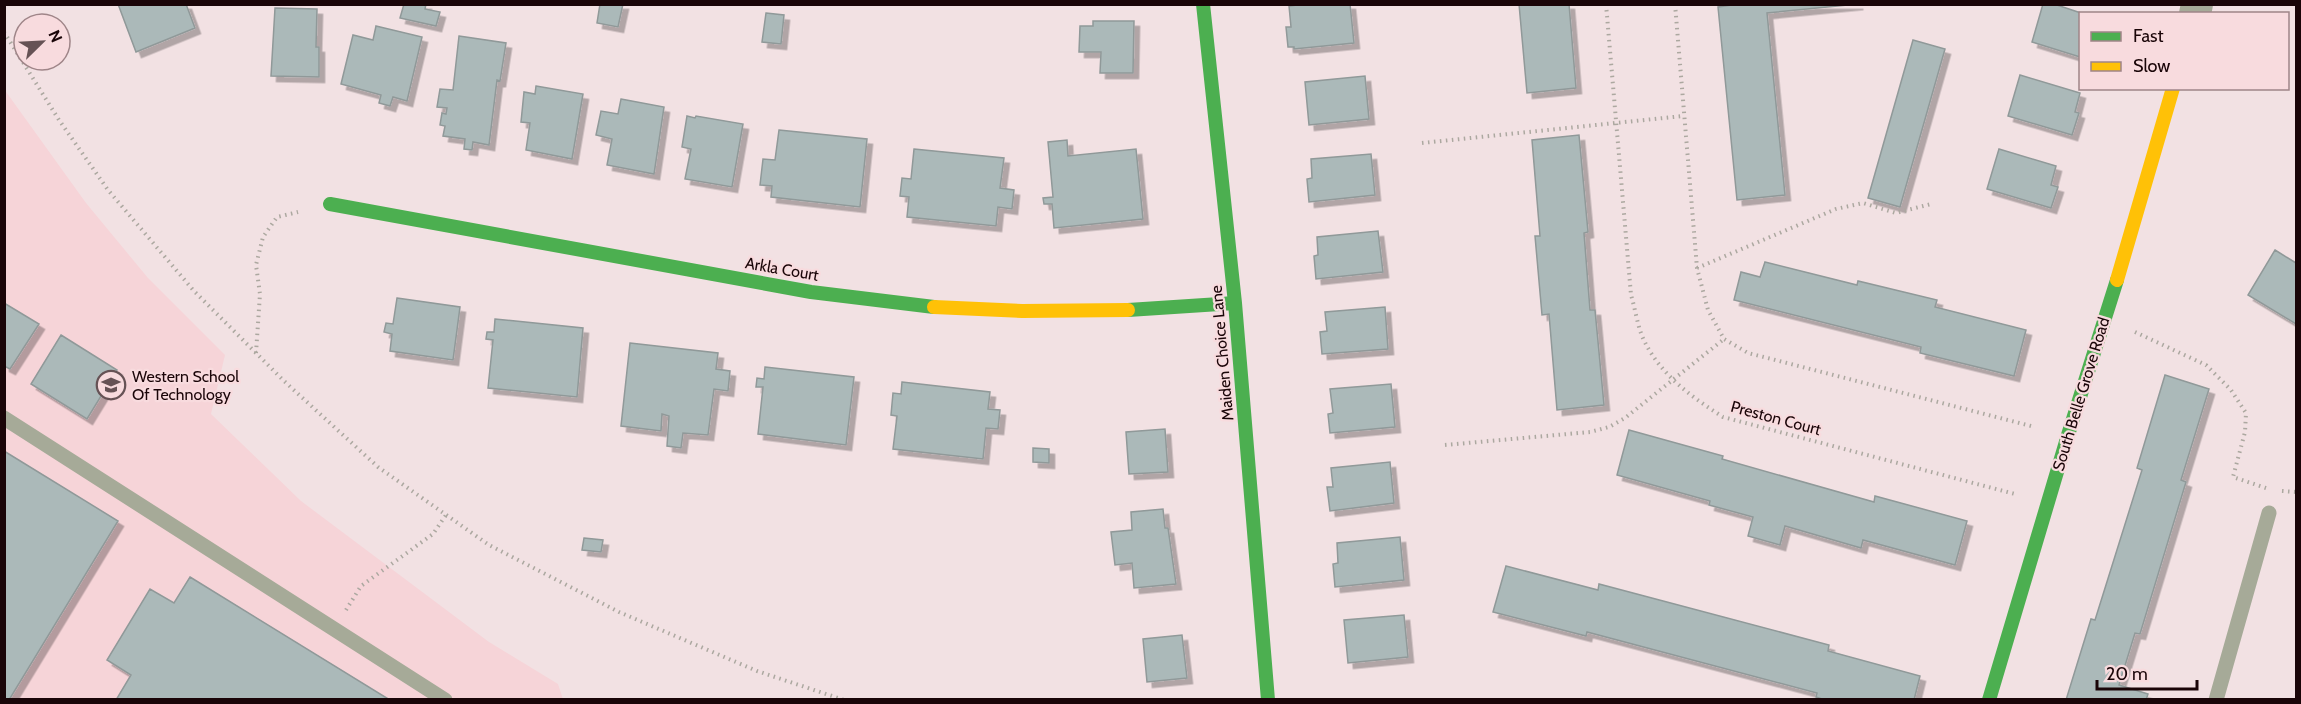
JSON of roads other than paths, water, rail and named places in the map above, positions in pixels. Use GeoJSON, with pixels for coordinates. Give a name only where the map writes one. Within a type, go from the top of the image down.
{"type":"FeatureCollection","features":[{"type":"Feature","properties":{"kind":"street","name":"Maiden Choice Lane"},"geometry":{"type":"LineString","coordinates":[[1203,4],[1235,303],[1268,699]]}},
{"type":"Feature","properties":{"kind":"street","name":"South Belle Grove Road"},"geometry":{"type":"LineString","coordinates":[[1989,699],[2172,90]]}},
{"type":"Feature","properties":{"kind":"street","name":"Arkla Court"},"geometry":{"type":"LineString","coordinates":[[330,204],[811,292],[913,306],[1044,311],[1120,310],[1235,303]]}},
{"type":"Feature","properties":{"kind":"lane"},"geometry":{"type":"LineString","coordinates":[[4,418],[445,699]]}},
{"type":"Feature","properties":{"kind":"lane"},"geometry":{"type":"LineString","coordinates":[[2216,699],[2270,513]]}},
{"type":"Feature","properties":{"kind":"place","name":"Western School Of Technology"},"geometry":{"type":"Point","coordinates":[111,385]}}]}
